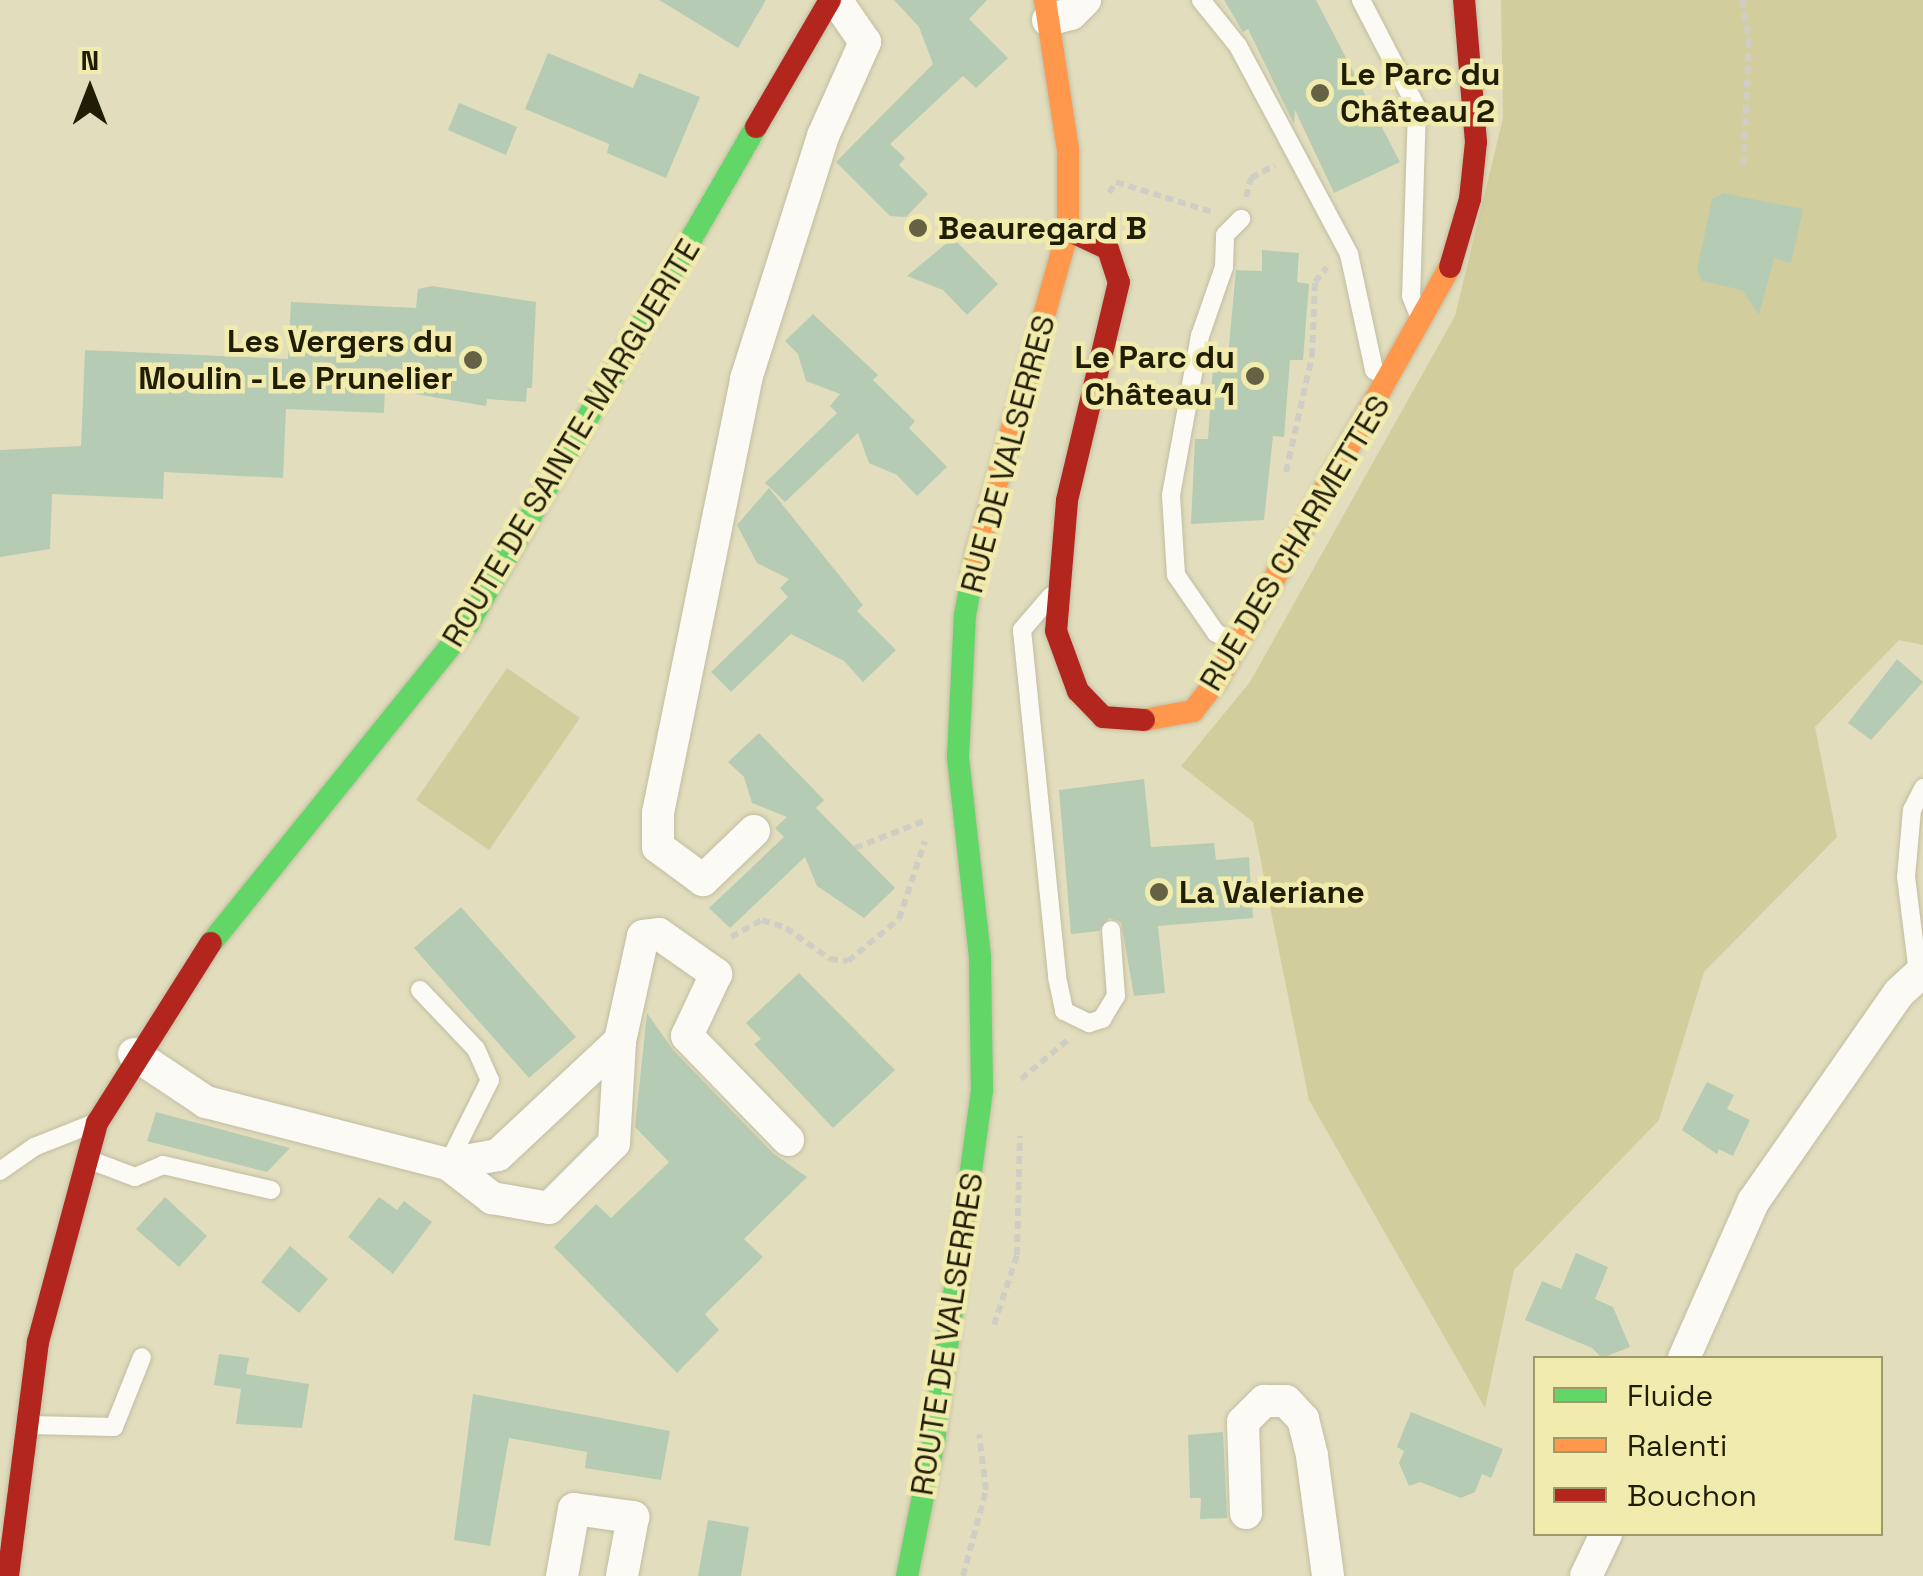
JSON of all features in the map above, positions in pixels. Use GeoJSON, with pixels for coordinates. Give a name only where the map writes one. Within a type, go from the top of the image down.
{"type":"FeatureCollection","features":[{"type":"Feature","properties":{"kind":"street","name":"ROUTE DE SAINTE-MARGUERITE"},"geometry":{"type":"LineString","coordinates":[[8,1576],[26,1425],[54,1262],[97,1122],[134,1054],[201,956],[468,624],[833,0],[865,42],[823,136],[746,380],[658,813],[658,847],[704,880],[754,831]]}},
{"type":"Feature","properties":{"kind":"street"},"geometry":{"type":"LineString","coordinates":[[1046,10],[1070,14],[1085,0]]}},
{"type":"Feature","properties":{"kind":"street","name":"RUE DES CHARMETTES"},"geometry":{"type":"LineString","coordinates":[[1068,230],[1108,248],[1118,282],[1067,501],[1055,593],[1063,664],[1078,691],[1104,717],[1163,721],[1192,712],[1239,644],[1392,380],[1448,274],[1470,199],[1476,72],[1464,0]]}},
{"type":"Feature","properties":{"kind":"street","name":"RUE DE VALSERRES"},"geometry":{"type":"LineString","coordinates":[[982,1090],[980,957],[957,691],[976,555],[1068,230],[1068,150],[1046,10]]}},
{"type":"Feature","properties":{"kind":"street"},"geometry":{"type":"LineString","coordinates":[[134,1054],[206,1102],[448,1164],[492,1198],[549,1208],[614,1143],[620,1041],[643,936],[659,934],[716,974],[687,1036],[788,1140]]}},
{"type":"Feature","properties":{"kind":"street"},"geometry":{"type":"LineString","coordinates":[[1685,1356],[1753,1202],[1920,972]]}},
{"type":"Feature","properties":{"kind":"street"},"geometry":{"type":"LineString","coordinates":[[448,1164],[498,1155],[620,1041]]}},
{"type":"Feature","properties":{"kind":"street","name":"ROUTE DE VALSERRES"},"geometry":{"type":"LineString","coordinates":[[906,1576],[937,1422],[982,1090]]}},
{"type":"Feature","properties":{"kind":"street"},"geometry":{"type":"LineString","coordinates":[[1246,1513],[1243,1422],[1264,1401],[1286,1401],[1302,1419],[1312,1456],[1328,1576]]}},
{"type":"Feature","properties":{"kind":"street"},"geometry":{"type":"LineString","coordinates":[[562,1576],[574,1508],[633,1517],[622,1576]]}},
{"type":"Feature","properties":{"kind":"street"},"geometry":{"type":"LineString","coordinates":[[1586,1576],[1605,1536]]}},
{"type":"Feature","properties":{"kind":"lane"},"geometry":{"type":"LineString","coordinates":[[1202,0],[1238,46],[1350,254],[1374,370],[1392,380]]}},
{"type":"Feature","properties":{"kind":"lane"},"geometry":{"type":"LineString","coordinates":[[1361,0],[1417,108],[1410,296],[1422,326]]}},
{"type":"Feature","properties":{"kind":"lane"},"geometry":{"type":"LineString","coordinates":[[1239,644],[1216,633],[1176,575],[1171,496],[1200,336],[1224,268],[1225,235],[1240,219]]}},
{"type":"Feature","properties":{"kind":"lane"},"geometry":{"type":"LineString","coordinates":[[1055,593],[1022,630],[1057,977],[1064,1010],[1089,1023],[1102,1019],[1116,996],[1111,930]]}},
{"type":"Feature","properties":{"kind":"lane"},"geometry":{"type":"LineString","coordinates":[[1920,972],[1906,877],[1912,810],[1923,788]]}},
{"type":"Feature","properties":{"kind":"lane"},"geometry":{"type":"LineString","coordinates":[[420,990],[476,1049],[490,1080],[448,1164]]}},
{"type":"Feature","properties":{"kind":"lane"},"geometry":{"type":"LineString","coordinates":[[0,1171],[72,1128],[97,1122]]}},
{"type":"Feature","properties":{"kind":"lane"},"geometry":{"type":"LineString","coordinates":[[85,1156],[135,1177],[162,1164],[271,1190]]}},
{"type":"Feature","properties":{"kind":"lane"},"geometry":{"type":"LineString","coordinates":[[26,1425],[114,1427],[142,1357]]}},
{"type":"Feature","properties":{"kind":"path"},"geometry":{"type":"LineString","coordinates":[[1742,0],[1749,40],[1743,170]]}},
{"type":"Feature","properties":{"kind":"path"},"geometry":{"type":"LineString","coordinates":[[1099,208],[1116,182],[1216,213]]}},
{"type":"Feature","properties":{"kind":"path"},"geometry":{"type":"LineString","coordinates":[[1284,488],[1312,356],[1315,282]]}},
{"type":"Feature","properties":{"kind":"path"},"geometry":{"type":"LineString","coordinates":[[731,936],[762,920],[830,960],[848,961],[899,919],[936,815],[855,848]]}},
{"type":"Feature","properties":{"kind":"path"},"geometry":{"type":"LineString","coordinates":[[1021,1079],[1089,1023]]}},
{"type":"Feature","properties":{"kind":"shaded area"},"geometry":{"type":"Polygon","coordinates":[[[1501,0],[1923,0],[1923,645],[1899,640],[1815,727],[1837,837],[1704,972],[1659,1120],[1514,1270],[1485,1408],[1309,1100],[1253,822],[1181,766],[1250,682],[1455,316],[1503,118],[1501,0]]]}},
{"type":"Feature","properties":{"kind":"shaded area"},"geometry":{"type":"Polygon","coordinates":[[[507,668],[580,718],[489,850],[416,800],[507,668]]]}},
{"type":"Feature","properties":{"kind":"building"},"geometry":{"type":"Polygon","coordinates":[[[659,0],[766,0],[738,48],[659,0]]]}},
{"type":"Feature","properties":{"kind":"building"},"geometry":{"type":"Polygon","coordinates":[[[894,0],[987,0],[969,19],[1008,58],[976,88],[963,76],[890,144],[905,158],[899,165],[928,194],[906,217],[890,216],[836,162],[933,64],[919,27],[894,0]]]}},
{"type":"Feature","properties":{"kind":"building","name":"Le Parc du Château 2"},"geometry":{"type":"Polygon","coordinates":[[[1224,0],[1316,0],[1400,162],[1334,193],[1295,110],[1294,124],[1248,29],[1243,32],[1224,0]]]}},
{"type":"Feature","properties":{"kind":"building"},"geometry":{"type":"Polygon","coordinates":[[[548,53],[633,88],[639,73],[700,97],[666,178],[607,153],[609,144],[525,109],[548,53]]]}},
{"type":"Feature","properties":{"kind":"building"},"geometry":{"type":"Polygon","coordinates":[[[459,103],[517,127],[506,155],[448,130],[459,103]]]}},
{"type":"Feature","properties":{"kind":"building"},"geometry":{"type":"Polygon","coordinates":[[[1723,193],[1803,209],[1791,263],[1774,258],[1759,315],[1742,290],[1702,281],[1697,270],[1712,199],[1723,193]]]}},
{"type":"Feature","properties":{"kind":"building"},"geometry":{"type":"Polygon","coordinates":[[[953,238],[998,284],[967,315],[943,290],[907,276],[953,238]]]}},
{"type":"Feature","properties":{"kind":"building","name":"Le Parc du Château 1"},"geometry":{"type":"Polygon","coordinates":[[[1262,250],[1299,253],[1297,282],[1309,284],[1303,360],[1290,360],[1284,437],[1273,436],[1264,520],[1191,524],[1195,439],[1208,439],[1214,353],[1228,356],[1236,270],[1262,271],[1262,250]]]}},
{"type":"Feature","properties":{"kind":"building"},"geometry":{"type":"Polygon","coordinates":[[[432,286],[536,302],[532,388],[527,388],[526,402],[487,399],[486,406],[385,389],[384,413],[286,409],[283,478],[164,472],[163,499],[52,494],[50,549],[0,557],[0,450],[81,446],[85,350],[288,359],[291,302],[416,308],[418,289],[432,286]]]}},
{"type":"Feature","properties":{"kind":"building"},"geometry":{"type":"Polygon","coordinates":[[[813,314],[878,375],[873,380],[915,421],[909,428],[947,467],[917,496],[897,475],[869,463],[858,433],[785,502],[765,483],[837,413],[830,406],[840,394],[806,381],[798,354],[785,341],[813,314]]]}},
{"type":"Feature","properties":{"kind":"building"},"geometry":{"type":"Polygon","coordinates":[[[769,488],[863,605],[857,611],[896,650],[863,682],[844,661],[791,634],[731,692],[711,672],[788,597],[780,588],[789,579],[757,563],[737,525],[769,488]]]}},
{"type":"Feature","properties":{"kind":"building"},"geometry":{"type":"Polygon","coordinates":[[[1897,659],[1923,682],[1871,740],[1848,723],[1897,659]]]}},
{"type":"Feature","properties":{"kind":"building"},"geometry":{"type":"Polygon","coordinates":[[[759,733],[824,800],[816,808],[895,888],[864,918],[817,886],[805,857],[730,928],[709,908],[784,837],[775,828],[787,817],[752,803],[744,777],[728,762],[759,733]]]}},
{"type":"Feature","properties":{"kind":"building","name":"La Valeriane"},"geometry":{"type":"Polygon","coordinates":[[[1144,779],[1151,847],[1214,843],[1216,860],[1249,857],[1253,918],[1158,926],[1165,993],[1134,996],[1121,922],[1109,918],[1099,931],[1071,934],[1059,790],[1144,779]]]}},
{"type":"Feature","properties":{"kind":"building"},"geometry":{"type":"Polygon","coordinates":[[[461,907],[576,1037],[529,1078],[414,948],[461,907]]]}},
{"type":"Feature","properties":{"kind":"building"},"geometry":{"type":"Polygon","coordinates":[[[799,973],[895,1070],[833,1128],[754,1044],[761,1039],[746,1023],[799,973]]]}},
{"type":"Feature","properties":{"kind":"building"},"geometry":{"type":"Polygon","coordinates":[[[647,1013],[673,1050],[774,1154],[807,1177],[744,1239],[763,1257],[705,1314],[719,1330],[677,1373],[554,1247],[596,1204],[611,1218],[669,1162],[635,1127],[647,1013]]]}},
{"type":"Feature","properties":{"kind":"building"},"geometry":{"type":"Polygon","coordinates":[[[1707,1082],[1734,1095],[1727,1109],[1750,1120],[1733,1156],[1719,1149],[1717,1154],[1682,1130],[1707,1082]]]}},
{"type":"Feature","properties":{"kind":"building"},"geometry":{"type":"Polygon","coordinates":[[[156,1112],[290,1148],[267,1172],[147,1141],[156,1112]]]}},
{"type":"Feature","properties":{"kind":"building"},"geometry":{"type":"Polygon","coordinates":[[[165,1197],[207,1236],[179,1267],[136,1229],[165,1197]]]}},
{"type":"Feature","properties":{"kind":"building"},"geometry":{"type":"Polygon","coordinates":[[[379,1197],[397,1210],[404,1201],[432,1222],[393,1274],[348,1237],[379,1197]]]}},
{"type":"Feature","properties":{"kind":"building"},"geometry":{"type":"Polygon","coordinates":[[[290,1246],[328,1279],[299,1313],[261,1282],[290,1246]]]}},
{"type":"Feature","properties":{"kind":"building"},"geometry":{"type":"Polygon","coordinates":[[[1576,1253],[1608,1267],[1595,1299],[1613,1307],[1630,1347],[1600,1356],[1592,1348],[1525,1320],[1542,1281],[1561,1289],[1576,1253]]]}},
{"type":"Feature","properties":{"kind":"building"},"geometry":{"type":"Polygon","coordinates":[[[219,1354],[249,1358],[246,1374],[309,1384],[302,1428],[236,1424],[241,1389],[214,1385],[219,1354]]]}},
{"type":"Feature","properties":{"kind":"building"},"geometry":{"type":"Polygon","coordinates":[[[473,1394],[670,1431],[661,1480],[585,1468],[587,1452],[509,1438],[490,1546],[454,1540],[473,1394]]]}},
{"type":"Feature","properties":{"kind":"building"},"geometry":{"type":"Polygon","coordinates":[[[1411,1412],[1503,1449],[1491,1478],[1482,1474],[1475,1492],[1461,1498],[1420,1482],[1409,1486],[1399,1463],[1404,1451],[1397,1447],[1411,1412]]]}},
{"type":"Feature","properties":{"kind":"building"},"geometry":{"type":"Polygon","coordinates":[[[1223,1432],[1227,1518],[1200,1519],[1201,1498],[1190,1498],[1188,1435],[1223,1432]]]}},
{"type":"Feature","properties":{"kind":"building"},"geometry":{"type":"Polygon","coordinates":[[[708,1520],[749,1527],[741,1576],[698,1576],[708,1520]]]}},
{"type":"Feature","properties":{"kind":"traffic: fast"},"geometry":{"type":"LineString","coordinates":[[211,943],[468,624],[756,127]]}},
{"type":"Feature","properties":{"kind":"traffic: fast"},"geometry":{"type":"LineString","coordinates":[[907,1576],[934,1441],[982,1090],[980,957],[958,757],[965,615],[976,556]]}},
{"type":"Feature","properties":{"kind":"traffic: slow"},"geometry":{"type":"LineString","coordinates":[[976,556],[1068,230],[1068,150],[1045,0]]}},
{"type":"Feature","properties":{"kind":"traffic: slow"},"geometry":{"type":"LineString","coordinates":[[1144,720],[1193,711],[1216,682],[1450,267]]}},
{"type":"Feature","properties":{"kind":"traffic: jam"},"geometry":{"type":"LineString","coordinates":[[756,127],[830,0]]}},
{"type":"Feature","properties":{"kind":"traffic: jam"},"geometry":{"type":"LineString","coordinates":[[1450,267],[1470,199],[1476,142],[1464,0]]}},
{"type":"Feature","properties":{"kind":"traffic: jam"},"geometry":{"type":"LineString","coordinates":[[1068,230],[1108,249],[1119,282],[1067,501],[1056,631],[1078,691],[1103,717],[1144,720]]}},
{"type":"Feature","properties":{"kind":"traffic: jam"},"geometry":{"type":"LineString","coordinates":[[8,1576],[38,1342],[97,1123],[211,943]]}},
{"type":"Feature","properties":{"kind":"place","name":"Le Parc du Château 2"},"geometry":{"type":"Point","coordinates":[1320,93]}},
{"type":"Feature","properties":{"kind":"place","name":"Beauregard B"},"geometry":{"type":"Point","coordinates":[918,228]}},
{"type":"Feature","properties":{"kind":"place","name":"Les Vergers du Moulin - Le Prunelier"},"geometry":{"type":"Point","coordinates":[473,360]}},
{"type":"Feature","properties":{"kind":"place","name":"Le Parc du Château 1"},"geometry":{"type":"Point","coordinates":[1255,376]}},
{"type":"Feature","properties":{"kind":"place","name":"La Valeriane"},"geometry":{"type":"Point","coordinates":[1159,892]}}]}
